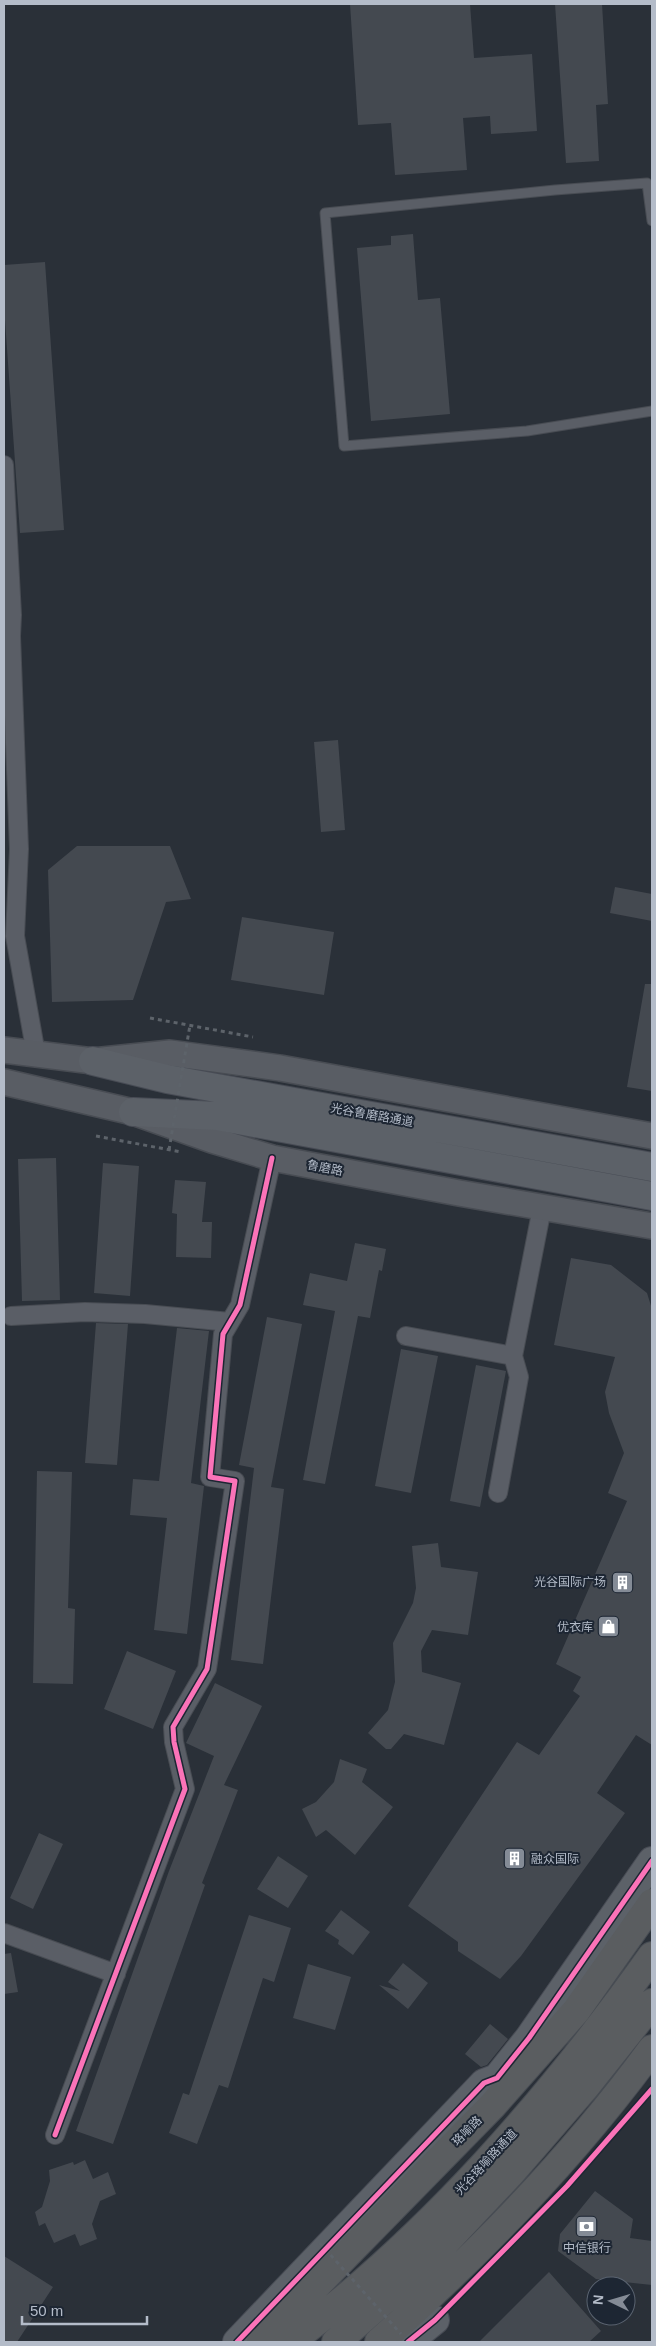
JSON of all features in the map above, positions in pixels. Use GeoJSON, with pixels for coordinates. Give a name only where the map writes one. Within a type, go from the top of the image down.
{"type":"FeatureCollection","features":[{"type":"Feature","properties":{"kind":"highway","name":"珞喻路"},"geometry":{"type":"LineString","coordinates":[[261,2342],[492,2106],[576,2011],[652,1903]]}},
{"type":"Feature","properties":{"kind":"highway","name":"光谷珞喻路通道"},"geometry":{"type":"LineString","coordinates":[[290,2342],[328,2314],[415,2236],[473,2177],[545,2096],[615,2007],[652,1956]]}},
{"type":"Feature","properties":{"kind":"highway","name":"光谷珞喻路通道"},"geometry":{"type":"LineString","coordinates":[[336,2342],[425,2264],[509,2176],[586,2086],[652,2003]]}},
{"type":"Feature","properties":{"kind":"highway"},"geometry":{"type":"LineString","coordinates":[[396,2340],[442,2285],[539,2185],[598,2120],[652,2049]]}},
{"type":"Feature","properties":{"kind":"main road"},"geometry":{"type":"LineString","coordinates":[[4,1050],[93,1061],[170,1052],[280,1068],[652,1136]]}},
{"type":"Feature","properties":{"kind":"main road","name":"光谷鲁磨路通道"},"geometry":{"type":"LineString","coordinates":[[93,1061],[167,1079],[652,1167]]}},
{"type":"Feature","properties":{"kind":"main road","name":"鲁磨路"},"geometry":{"type":"LineString","coordinates":[[4,1082],[133,1112],[212,1140],[272,1158],[542,1208],[652,1226]]}},
{"type":"Feature","properties":{"kind":"main road"},"geometry":{"type":"LineString","coordinates":[[133,1112],[217,1116],[652,1196]]}},
{"type":"Feature","properties":{"kind":"main road"},"geometry":{"type":"LineString","coordinates":[[236,2342],[484,2083],[497,2078],[529,2038],[652,1861]]}},
{"type":"Feature","properties":{"kind":"main road"},"geometry":{"type":"LineString","coordinates":[[396,2340],[435,2320]]}},
{"type":"Feature","properties":{"kind":"street"},"geometry":{"type":"LineString","coordinates":[[4,466],[7,636],[18,849],[15,936],[36,1054]]}},
{"type":"Feature","properties":{"kind":"street"},"geometry":{"type":"LineString","coordinates":[[55,2135],[185,1789],[174,1742],[173,1727],[206,1669],[235,1481],[210,1477],[223,1334],[240,1305],[272,1158]]}},
{"type":"Feature","properties":{"kind":"street"},"geometry":{"type":"LineString","coordinates":[[498,1493],[519,1376],[513,1356],[542,1208]]}},
{"type":"Feature","properties":{"kind":"street"},"geometry":{"type":"LineString","coordinates":[[11,1316],[85,1312],[145,1314],[230,1322]]}},
{"type":"Feature","properties":{"kind":"street"},"geometry":{"type":"LineString","coordinates":[[406,1336],[513,1356]]}},
{"type":"Feature","properties":{"kind":"street"},"geometry":{"type":"LineString","coordinates":[[4,1933],[116,1974]]}},
{"type":"Feature","properties":{"kind":"lane"},"geometry":{"type":"LineString","coordinates":[[652,222],[647,183],[546,191],[325,214],[344,446],[526,431],[652,411]]}},
{"type":"Feature","properties":{"kind":"path"},"geometry":{"type":"LineString","coordinates":[[150,1018],[253,1038]]}},
{"type":"Feature","properties":{"kind":"path"},"geometry":{"type":"LineString","coordinates":[[96,1136],[169,1150],[190,1026]]}},
{"type":"Feature","properties":{"kind":"path"},"geometry":{"type":"LineString","coordinates":[[320,2243],[396,2340]]}},
{"type":"Feature","properties":{"kind":"building"},"geometry":{"type":"Polygon","coordinates":[[[350,4],[470,4],[474,58],[532,54],[537,131],[491,134],[490,116],[463,118],[467,170],[395,175],[391,123],[358,125],[350,4]]]}},
{"type":"Feature","properties":{"kind":"building"},"geometry":{"type":"Polygon","coordinates":[[[555,4],[602,4],[608,104],[596,105],[599,161],[566,163],[555,4]]]}},
{"type":"Feature","properties":{"kind":"building"},"geometry":{"type":"Polygon","coordinates":[[[413,234],[418,300],[440,298],[450,414],[371,421],[357,248],[391,245],[391,236],[413,234]]]}},
{"type":"Feature","properties":{"kind":"building"},"geometry":{"type":"Polygon","coordinates":[[[45,262],[64,530],[20,533],[4,306],[4,265],[45,262]]]}},
{"type":"Feature","properties":{"kind":"building"},"geometry":{"type":"Polygon","coordinates":[[[338,740],[345,830],[321,832],[314,742],[338,740]]]}},
{"type":"Feature","properties":{"kind":"building"},"geometry":{"type":"Polygon","coordinates":[[[77,846],[170,846],[191,899],[166,902],[133,1000],[52,1002],[48,870],[77,846]]]}},
{"type":"Feature","properties":{"kind":"building"},"geometry":{"type":"Polygon","coordinates":[[[615,887],[652,894],[652,921],[610,913],[615,887]]]}},
{"type":"Feature","properties":{"kind":"building"},"geometry":{"type":"Polygon","coordinates":[[[242,917],[334,932],[324,995],[231,980],[242,917]]]}},
{"type":"Feature","properties":{"kind":"building"},"geometry":{"type":"Polygon","coordinates":[[[645,984],[652,984],[652,1091],[627,1087],[645,984]]]}},
{"type":"Feature","properties":{"kind":"building"},"geometry":{"type":"Polygon","coordinates":[[[56,1158],[60,1300],[22,1301],[18,1159],[56,1158]]]}},
{"type":"Feature","properties":{"kind":"building"},"geometry":{"type":"Polygon","coordinates":[[[103,1163],[139,1166],[130,1296],[94,1293],[103,1163]]]}},
{"type":"Feature","properties":{"kind":"building"},"geometry":{"type":"Polygon","coordinates":[[[175,1180],[206,1182],[202,1222],[212,1222],[211,1258],[176,1257],[177,1214],[172,1213],[175,1180]]]}},
{"type":"Feature","properties":{"kind":"building"},"geometry":{"type":"Polygon","coordinates":[[[355,1243],[386,1249],[382,1271],[379,1270],[370,1318],[358,1316],[325,1484],[303,1480],[335,1311],[303,1305],[310,1273],[347,1281],[355,1243]]]}},
{"type":"Feature","properties":{"kind":"building"},"geometry":{"type":"Polygon","coordinates":[[[571,1258],[611,1265],[647,1293],[652,1309],[652,1745],[636,1735],[597,1793],[625,1813],[521,1956],[500,1979],[458,1951],[458,1942],[408,1906],[517,1742],[539,1755],[580,1696],[573,1691],[581,1677],[556,1664],[627,1501],[608,1493],[624,1453],[609,1413],[605,1392],[615,1357],[554,1345],[571,1258]]]}},
{"type":"Feature","properties":{"kind":"building"},"geometry":{"type":"Polygon","coordinates":[[[267,1317],[302,1324],[271,1487],[284,1489],[263,1664],[231,1660],[254,1468],[239,1465],[267,1317]]]}},
{"type":"Feature","properties":{"kind":"building"},"geometry":{"type":"Polygon","coordinates":[[[96,1323],[128,1324],[117,1465],[85,1463],[96,1323]]]}},
{"type":"Feature","properties":{"kind":"building"},"geometry":{"type":"Polygon","coordinates":[[[177,1328],[209,1331],[191,1483],[204,1486],[187,1634],[154,1630],[167,1518],[130,1515],[133,1479],[159,1481],[177,1328]]]}},
{"type":"Feature","properties":{"kind":"building"},"geometry":{"type":"Polygon","coordinates":[[[401,1349],[438,1356],[411,1493],[375,1486],[401,1349]]]}},
{"type":"Feature","properties":{"kind":"building"},"geometry":{"type":"Polygon","coordinates":[[[476,1365],[506,1371],[480,1507],[450,1501],[476,1365]]]}},
{"type":"Feature","properties":{"kind":"building"},"geometry":{"type":"Polygon","coordinates":[[[37,1471],[72,1472],[68,1608],[75,1609],[73,1684],[33,1683],[37,1471]]]}},
{"type":"Feature","properties":{"kind":"building"},"geometry":{"type":"Polygon","coordinates":[[[438,1543],[441,1567],[478,1572],[468,1635],[432,1630],[421,1651],[422,1672],[461,1683],[444,1745],[404,1734],[391,1749],[386,1749],[368,1733],[388,1710],[395,1682],[393,1643],[413,1603],[416,1588],[412,1546],[438,1543]]]}},
{"type":"Feature","properties":{"kind":"building"},"geometry":{"type":"Polygon","coordinates":[[[127,1651],[176,1671],[153,1729],[104,1709],[127,1651]]]}},
{"type":"Feature","properties":{"kind":"building"},"geometry":{"type":"Polygon","coordinates":[[[215,1683],[262,1706],[224,1785],[238,1790],[202,1883],[205,1885],[113,2144],[76,2131],[169,1871],[214,1756],[186,1743],[215,1683]]]}},
{"type":"Feature","properties":{"kind":"building"},"geometry":{"type":"Polygon","coordinates":[[[340,1759],[367,1769],[362,1782],[393,1807],[355,1855],[326,1830],[316,1837],[302,1809],[316,1802],[334,1782],[340,1759]]]}},
{"type":"Feature","properties":{"kind":"building"},"geometry":{"type":"Polygon","coordinates":[[[39,1833],[63,1844],[33,1909],[10,1898],[39,1833]]]}},
{"type":"Feature","properties":{"kind":"building"},"geometry":{"type":"Polygon","coordinates":[[[278,1856],[308,1876],[288,1908],[257,1889],[278,1856]]]}},
{"type":"Feature","properties":{"kind":"building"},"geometry":{"type":"Polygon","coordinates":[[[341,1910],[370,1932],[353,1955],[338,1944],[339,1940],[325,1931],[341,1910]]]}},
{"type":"Feature","properties":{"kind":"building"},"geometry":{"type":"Polygon","coordinates":[[[249,1915],[291,1928],[274,1982],[263,1978],[228,2088],[219,2085],[197,2144],[169,2133],[183,2093],[189,2095],[249,1915]]]}},
{"type":"Feature","properties":{"kind":"building"},"geometry":{"type":"Polygon","coordinates":[[[11,1953],[18,1992],[4,1994],[4,1954],[11,1953]]]}},
{"type":"Feature","properties":{"kind":"building"},"geometry":{"type":"Polygon","coordinates":[[[403,1963],[428,1983],[408,2009],[379,1985],[400,1991],[388,1982],[403,1963]]]}},
{"type":"Feature","properties":{"kind":"building"},"geometry":{"type":"Polygon","coordinates":[[[308,1964],[351,1977],[335,2030],[293,2018],[308,1964]]]}},
{"type":"Feature","properties":{"kind":"building"},"geometry":{"type":"Polygon","coordinates":[[[490,2024],[508,2039],[487,2065],[481,2067],[465,2054],[490,2024]]]}},
{"type":"Feature","properties":{"kind":"building"},"geometry":{"type":"Polygon","coordinates":[[[85,2160],[93,2179],[108,2172],[116,2194],[100,2201],[92,2224],[97,2239],[80,2246],[75,2234],[54,2243],[45,2223],[39,2226],[35,2212],[42,2207],[50,2181],[49,2170],[73,2162],[74,2165],[85,2160]]]}},
{"type":"Feature","properties":{"kind":"building"},"geometry":{"type":"Polygon","coordinates":[[[595,2191],[633,2219],[630,2238],[652,2241],[652,2285],[636,2283],[636,2276],[592,2276],[558,2251],[560,2234],[595,2191]]]}},
{"type":"Feature","properties":{"kind":"building"},"geometry":{"type":"Polygon","coordinates":[[[4,2256],[53,2287],[17,2342],[4,2342],[4,2256]]]}},
{"type":"Feature","properties":{"kind":"building"},"geometry":{"type":"Polygon","coordinates":[[[549,2272],[586,2314],[586,2326],[597,2326],[601,2331],[589,2342],[479,2342],[549,2272]]]}},
{"type":"Feature","properties":{"kind":"cycle path"},"geometry":{"type":"LineString","coordinates":[[55,2135],[185,1789],[174,1742],[173,1727],[207,1669],[235,1481],[210,1477],[223,1334],[240,1305],[272,1158]]}},
{"type":"Feature","properties":{"kind":"cycle path"},"geometry":{"type":"LineString","coordinates":[[237,2342],[484,2083],[497,2078],[529,2038],[652,1861]]}},
{"type":"Feature","properties":{"kind":"cycle path"},"geometry":{"type":"LineString","coordinates":[[408,2342],[435,2320],[567,2186],[652,2089]]}},
{"type":"Feature","properties":{"kind":"place","name":"光谷国际广场"},"geometry":{"type":"Point","coordinates":[622,1582]}},
{"type":"Feature","properties":{"kind":"place","name":"优衣库"},"geometry":{"type":"Point","coordinates":[609,1627]}},
{"type":"Feature","properties":{"kind":"place","name":"融众国际"},"geometry":{"type":"Point","coordinates":[515,1859]}},
{"type":"Feature","properties":{"kind":"place","name":"中信银行"},"geometry":{"type":"Point","coordinates":[587,2227]}}]}
